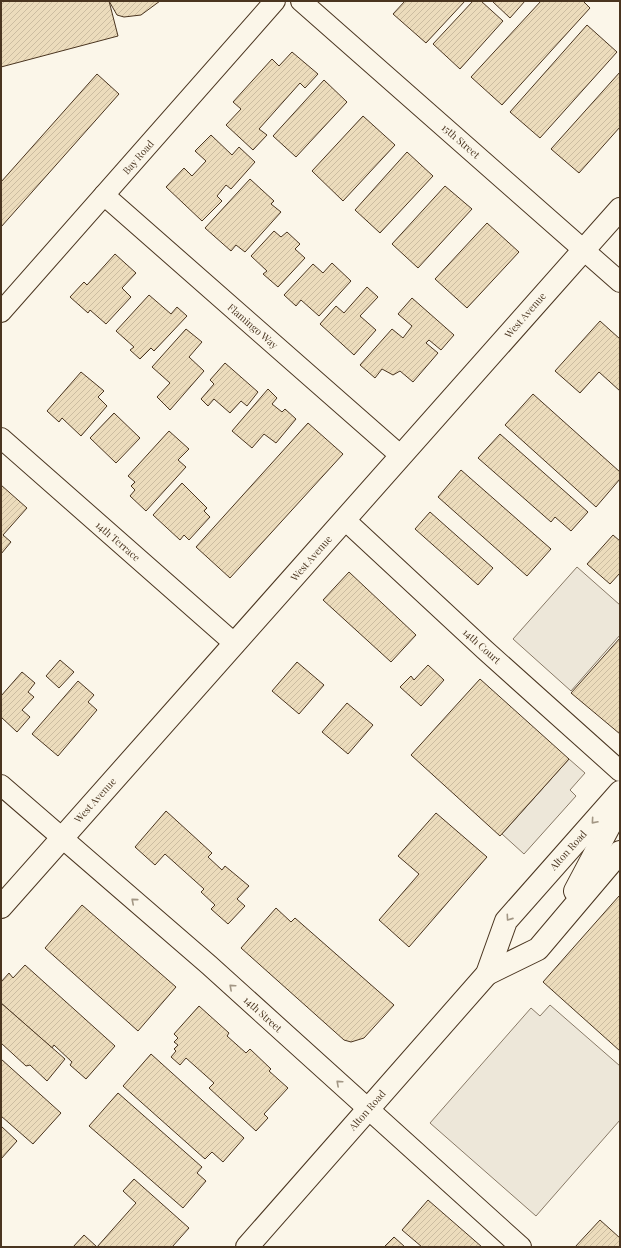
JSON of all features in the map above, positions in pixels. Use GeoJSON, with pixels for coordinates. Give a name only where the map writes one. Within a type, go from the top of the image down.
{"type":"FeatureCollection","features":[{"type":"Feature","properties":{"kind":"main road","name":"West Avenue"},"geometry":{"type":"LineString","coordinates":[[1,907],[61,837],[235,644],[620,208]]}},
{"type":"Feature","properties":{"kind":"main road","name":"Alton Road"},"geometry":{"type":"LineString","coordinates":[[246,1247],[487,974],[506,921],[620,792]]}},
{"type":"Feature","properties":{"kind":"main road"},"geometry":{"type":"LineString","coordinates":[[558,924],[620,806]]}},
{"type":"Feature","properties":{"kind":"main road","name":"Alton Road"},"geometry":{"type":"LineString","coordinates":[[487,974],[538,949],[620,852]]}},
{"type":"Feature","properties":{"kind":"street","name":"Bay Road"},"geometry":{"type":"LineString","coordinates":[[1,312],[275,1]]}},
{"type":"Feature","properties":{"kind":"street","name":"15th Street"},"geometry":{"type":"LineString","coordinates":[[301,1],[620,282]]}},
{"type":"Feature","properties":{"kind":"street","name":"Flamingo Way"},"geometry":{"type":"LineString","coordinates":[[104,195],[401,456]]}},
{"type":"Feature","properties":{"kind":"street","name":"14th Terrace"},"geometry":{"type":"LineString","coordinates":[[1,438],[235,644]]}},
{"type":"Feature","properties":{"kind":"street","name":"14th Court"},"geometry":{"type":"LineString","coordinates":[[345,520],[485,650],[620,771]]}},
{"type":"Feature","properties":{"kind":"street","name":"14th Street"},"geometry":{"type":"LineString","coordinates":[[1,785],[208,965],[521,1247]]}},
{"type":"Feature","properties":{"kind":"shaded area"},"geometry":{"type":"Polygon","coordinates":[[[577,567],[620,605],[620,635],[571,691],[513,639],[577,567]]]}},
{"type":"Feature","properties":{"kind":"shaded area"},"geometry":{"type":"Polygon","coordinates":[[[569,759],[585,773],[570,790],[576,796],[524,854],[502,834],[569,759]]]}},
{"type":"Feature","properties":{"kind":"shaded area"},"geometry":{"type":"Polygon","coordinates":[[[550,1005],[620,1066],[620,1120],[536,1216],[430,1123],[531,1008],[540,1016],[550,1005]]]}},
{"type":"Feature","properties":{"kind":"building"},"geometry":{"type":"Polygon","coordinates":[[[1,1],[109,1],[118,36],[1,67],[1,1]]]}},
{"type":"Feature","properties":{"kind":"building"},"geometry":{"type":"Polygon","coordinates":[[[109,1],[160,1],[141,15],[124,17],[117,15],[109,1]]]}},
{"type":"Feature","properties":{"kind":"building"},"geometry":{"type":"Polygon","coordinates":[[[405,1],[465,1],[426,43],[393,14],[405,1]]]}},
{"type":"Feature","properties":{"kind":"building"},"geometry":{"type":"Polygon","coordinates":[[[473,1],[481,1],[503,21],[460,69],[433,44],[473,1]]]}},
{"type":"Feature","properties":{"kind":"building"},"geometry":{"type":"Polygon","coordinates":[[[492,1],[525,1],[510,18],[492,1]]]}},
{"type":"Feature","properties":{"kind":"building"},"geometry":{"type":"Polygon","coordinates":[[[541,1],[583,1],[590,8],[502,105],[471,77],[541,1]]]}},
{"type":"Feature","properties":{"kind":"building"},"geometry":{"type":"Polygon","coordinates":[[[587,25],[617,52],[540,138],[510,112],[587,25]]]}},
{"type":"Feature","properties":{"kind":"building"},"geometry":{"type":"Polygon","coordinates":[[[292,52],[318,74],[305,88],[300,83],[259,129],[267,135],[253,150],[226,125],[241,109],[233,102],[272,59],[279,66],[292,52]]]}},
{"type":"Feature","properties":{"kind":"building"},"geometry":{"type":"Polygon","coordinates":[[[620,72],[620,127],[579,173],[551,149],[620,72]]]}},
{"type":"Feature","properties":{"kind":"building"},"geometry":{"type":"Polygon","coordinates":[[[97,74],[119,94],[1,227],[1,182],[97,74]]]}},
{"type":"Feature","properties":{"kind":"building"},"geometry":{"type":"Polygon","coordinates":[[[324,80],[347,102],[296,157],[273,136],[324,80]]]}},
{"type":"Feature","properties":{"kind":"building"},"geometry":{"type":"Polygon","coordinates":[[[363,116],[395,145],[343,201],[312,171],[363,116]]]}},
{"type":"Feature","properties":{"kind":"building"},"geometry":{"type":"Polygon","coordinates":[[[211,135],[232,155],[239,147],[255,162],[231,189],[226,185],[217,196],[222,201],[202,221],[166,187],[184,168],[192,176],[206,161],[195,151],[211,135]]]}},
{"type":"Feature","properties":{"kind":"building"},"geometry":{"type":"Polygon","coordinates":[[[407,152],[433,176],[380,233],[355,210],[407,152]]]}},
{"type":"Feature","properties":{"kind":"building"},"geometry":{"type":"Polygon","coordinates":[[[250,179],[274,201],[271,204],[281,212],[245,252],[236,245],[231,251],[205,228],[250,179]]]}},
{"type":"Feature","properties":{"kind":"building"},"geometry":{"type":"Polygon","coordinates":[[[445,186],[472,209],[418,268],[392,244],[445,186]]]}},
{"type":"Feature","properties":{"kind":"building"},"geometry":{"type":"Polygon","coordinates":[[[487,223],[519,252],[467,308],[435,279],[487,223]]]}},
{"type":"Feature","properties":{"kind":"building"},"geometry":{"type":"Polygon","coordinates":[[[274,231],[281,237],[287,232],[300,244],[295,249],[305,258],[278,287],[263,274],[267,271],[251,256],[274,231]]]}},
{"type":"Feature","properties":{"kind":"building"},"geometry":{"type":"Polygon","coordinates":[[[115,254],[136,273],[122,288],[131,297],[106,324],[90,310],[88,313],[70,297],[84,282],[87,285],[115,254]]]}},
{"type":"Feature","properties":{"kind":"building"},"geometry":{"type":"Polygon","coordinates":[[[332,263],[351,281],[319,316],[301,300],[296,306],[284,295],[313,264],[323,273],[332,263]]]}},
{"type":"Feature","properties":{"kind":"building"},"geometry":{"type":"Polygon","coordinates":[[[367,287],[378,297],[360,316],[376,330],[354,355],[320,324],[336,306],[344,313],[367,287]]]}},
{"type":"Feature","properties":{"kind":"building"},"geometry":{"type":"Polygon","coordinates":[[[149,295],[171,314],[177,307],[187,316],[154,351],[151,348],[140,359],[130,350],[134,347],[116,331],[149,295]]]}},
{"type":"Feature","properties":{"kind":"building"},"geometry":{"type":"Polygon","coordinates":[[[412,298],[454,335],[441,350],[429,340],[426,343],[438,353],[413,382],[400,371],[393,375],[382,369],[375,378],[360,365],[392,329],[403,338],[412,326],[398,314],[412,298]]]}},
{"type":"Feature","properties":{"kind":"building"},"geometry":{"type":"Polygon","coordinates":[[[600,321],[620,339],[620,391],[599,372],[580,393],[555,371],[600,321]]]}},
{"type":"Feature","properties":{"kind":"building"},"geometry":{"type":"Polygon","coordinates":[[[186,329],[202,342],[189,357],[204,371],[170,410],[157,397],[170,383],[152,367],[186,329]]]}},
{"type":"Feature","properties":{"kind":"building"},"geometry":{"type":"Polygon","coordinates":[[[225,363],[258,392],[247,406],[241,401],[230,413],[214,399],[208,406],[201,399],[214,384],[210,380],[225,363]]]}},
{"type":"Feature","properties":{"kind":"building"},"geometry":{"type":"Polygon","coordinates":[[[81,372],[104,391],[98,397],[107,406],[81,436],[62,418],[59,422],[47,411],[81,372]]]}},
{"type":"Feature","properties":{"kind":"building"},"geometry":{"type":"Polygon","coordinates":[[[268,389],[277,398],[272,404],[282,412],[285,409],[296,419],[276,443],[264,434],[252,448],[232,431],[268,389]]]}},
{"type":"Feature","properties":{"kind":"building"},"geometry":{"type":"Polygon","coordinates":[[[533,394],[620,472],[620,479],[596,507],[505,425],[533,394]]]}},
{"type":"Feature","properties":{"kind":"building"},"geometry":{"type":"Polygon","coordinates":[[[114,413],[140,438],[116,463],[90,438],[114,413]]]}},
{"type":"Feature","properties":{"kind":"building"},"geometry":{"type":"Polygon","coordinates":[[[308,423],[343,454],[230,578],[196,547],[308,423]]]}},
{"type":"Feature","properties":{"kind":"building"},"geometry":{"type":"Polygon","coordinates":[[[169,431],[189,449],[178,460],[186,467],[146,511],[130,496],[135,490],[131,486],[135,482],[128,476],[169,431]]]}},
{"type":"Feature","properties":{"kind":"building"},"geometry":{"type":"Polygon","coordinates":[[[500,434],[588,512],[571,531],[555,517],[551,522],[478,458],[500,434]]]}},
{"type":"Feature","properties":{"kind":"building"},"geometry":{"type":"Polygon","coordinates":[[[461,470],[551,549],[527,576],[438,497],[461,470]]]}},
{"type":"Feature","properties":{"kind":"building"},"geometry":{"type":"Polygon","coordinates":[[[182,483],[207,508],[204,511],[210,517],[189,540],[184,535],[180,540],[153,515],[182,483]]]}},
{"type":"Feature","properties":{"kind":"building"},"geometry":{"type":"Polygon","coordinates":[[[1,485],[27,508],[3,535],[11,542],[1,554],[1,485]]]}},
{"type":"Feature","properties":{"kind":"building"},"geometry":{"type":"Polygon","coordinates":[[[430,512],[493,568],[478,585],[415,529],[430,512]]]}},
{"type":"Feature","properties":{"kind":"building"},"geometry":{"type":"Polygon","coordinates":[[[613,535],[620,541],[620,573],[610,584],[587,564],[613,535]]]}},
{"type":"Feature","properties":{"kind":"building"},"geometry":{"type":"Polygon","coordinates":[[[349,572],[416,635],[391,662],[323,600],[349,572]]]}},
{"type":"Feature","properties":{"kind":"building"},"geometry":{"type":"Polygon","coordinates":[[[620,638],[620,734],[571,693],[620,638]]]}},
{"type":"Feature","properties":{"kind":"building"},"geometry":{"type":"Polygon","coordinates":[[[60,660],[74,672],[59,688],[46,676],[60,660]]]}},
{"type":"Feature","properties":{"kind":"building"},"geometry":{"type":"Polygon","coordinates":[[[297,662],[324,685],[299,714],[272,691],[297,662]]]}},
{"type":"Feature","properties":{"kind":"building"},"geometry":{"type":"Polygon","coordinates":[[[428,665],[444,680],[421,706],[400,687],[411,676],[414,680],[428,665]]]}},
{"type":"Feature","properties":{"kind":"building"},"geometry":{"type":"Polygon","coordinates":[[[22,672],[35,683],[28,692],[34,697],[22,710],[30,717],[17,732],[1,717],[1,696],[22,672]]]}},
{"type":"Feature","properties":{"kind":"building"},"geometry":{"type":"Polygon","coordinates":[[[480,679],[569,759],[500,836],[411,755],[480,679]]]}},
{"type":"Feature","properties":{"kind":"building"},"geometry":{"type":"Polygon","coordinates":[[[78,681],[94,695],[88,702],[97,710],[58,756],[32,734],[78,681]]]}},
{"type":"Feature","properties":{"kind":"building"},"geometry":{"type":"Polygon","coordinates":[[[347,703],[373,725],[348,754],[322,732],[347,703]]]}},
{"type":"Feature","properties":{"kind":"building"},"geometry":{"type":"Polygon","coordinates":[[[166,811],[212,853],[208,857],[222,870],[225,866],[249,886],[237,899],[245,906],[228,924],[211,909],[215,905],[201,892],[204,889],[165,854],[155,865],[135,847],[166,811]]]}},
{"type":"Feature","properties":{"kind":"building"},"geometry":{"type":"Polygon","coordinates":[[[436,813],[487,857],[409,947],[379,920],[419,874],[398,856],[436,813]]]}},
{"type":"Feature","properties":{"kind":"building"},"geometry":{"type":"Polygon","coordinates":[[[619,896],[620,897],[620,1051],[543,982],[619,896]]]}},
{"type":"Feature","properties":{"kind":"building"},"geometry":{"type":"Polygon","coordinates":[[[82,905],[176,987],[138,1031],[45,948],[82,905]]]}},
{"type":"Feature","properties":{"kind":"building"},"geometry":{"type":"Polygon","coordinates":[[[276,908],[291,922],[295,918],[394,1005],[364,1038],[351,1042],[344,1040],[241,948],[276,908]]]}},
{"type":"Feature","properties":{"kind":"building"},"geometry":{"type":"Polygon","coordinates":[[[25,965],[115,1046],[86,1079],[70,1065],[72,1062],[54,1045],[52,1048],[1,1003],[1,982],[9,973],[13,978],[25,965]]]}},
{"type":"Feature","properties":{"kind":"building"},"geometry":{"type":"Polygon","coordinates":[[[1,1003],[65,1059],[47,1081],[30,1065],[26,1066],[1,1043],[1,1003]]]}},
{"type":"Feature","properties":{"kind":"building"},"geometry":{"type":"Polygon","coordinates":[[[199,1006],[229,1033],[227,1036],[246,1053],[250,1049],[271,1069],[269,1071],[288,1088],[264,1114],[268,1118],[256,1131],[209,1088],[214,1083],[186,1058],[180,1065],[171,1057],[176,1051],[174,1049],[178,1045],[174,1042],[178,1038],[174,1034],[199,1006]]]}},
{"type":"Feature","properties":{"kind":"building"},"geometry":{"type":"Polygon","coordinates":[[[151,1054],[244,1138],[223,1162],[212,1152],[205,1159],[123,1086],[151,1054]]]}},
{"type":"Feature","properties":{"kind":"building"},"geometry":{"type":"Polygon","coordinates":[[[1,1059],[61,1113],[33,1144],[1,1116],[1,1059]]]}},
{"type":"Feature","properties":{"kind":"building"},"geometry":{"type":"Polygon","coordinates":[[[118,1093],[202,1167],[197,1173],[206,1181],[183,1208],[89,1126],[118,1093]]]}},
{"type":"Feature","properties":{"kind":"building"},"geometry":{"type":"Polygon","coordinates":[[[1,1126],[17,1141],[1,1159],[1,1126]]]}},
{"type":"Feature","properties":{"kind":"building"},"geometry":{"type":"Polygon","coordinates":[[[134,1179],[189,1228],[172,1247],[97,1247],[136,1203],[123,1191],[134,1179]]]}},
{"type":"Feature","properties":{"kind":"building"},"geometry":{"type":"Polygon","coordinates":[[[428,1200],[482,1247],[422,1247],[402,1230],[428,1200]]]}},
{"type":"Feature","properties":{"kind":"building"},"geometry":{"type":"Polygon","coordinates":[[[600,1220],[620,1238],[620,1247],[575,1247],[600,1220]]]}},
{"type":"Feature","properties":{"kind":"building"},"geometry":{"type":"Polygon","coordinates":[[[84,1235],[97,1247],[73,1247],[84,1235]]]}},
{"type":"Feature","properties":{"kind":"building"},"geometry":{"type":"Polygon","coordinates":[[[394,1237],[405,1247],[384,1247],[394,1237]]]}}]}
